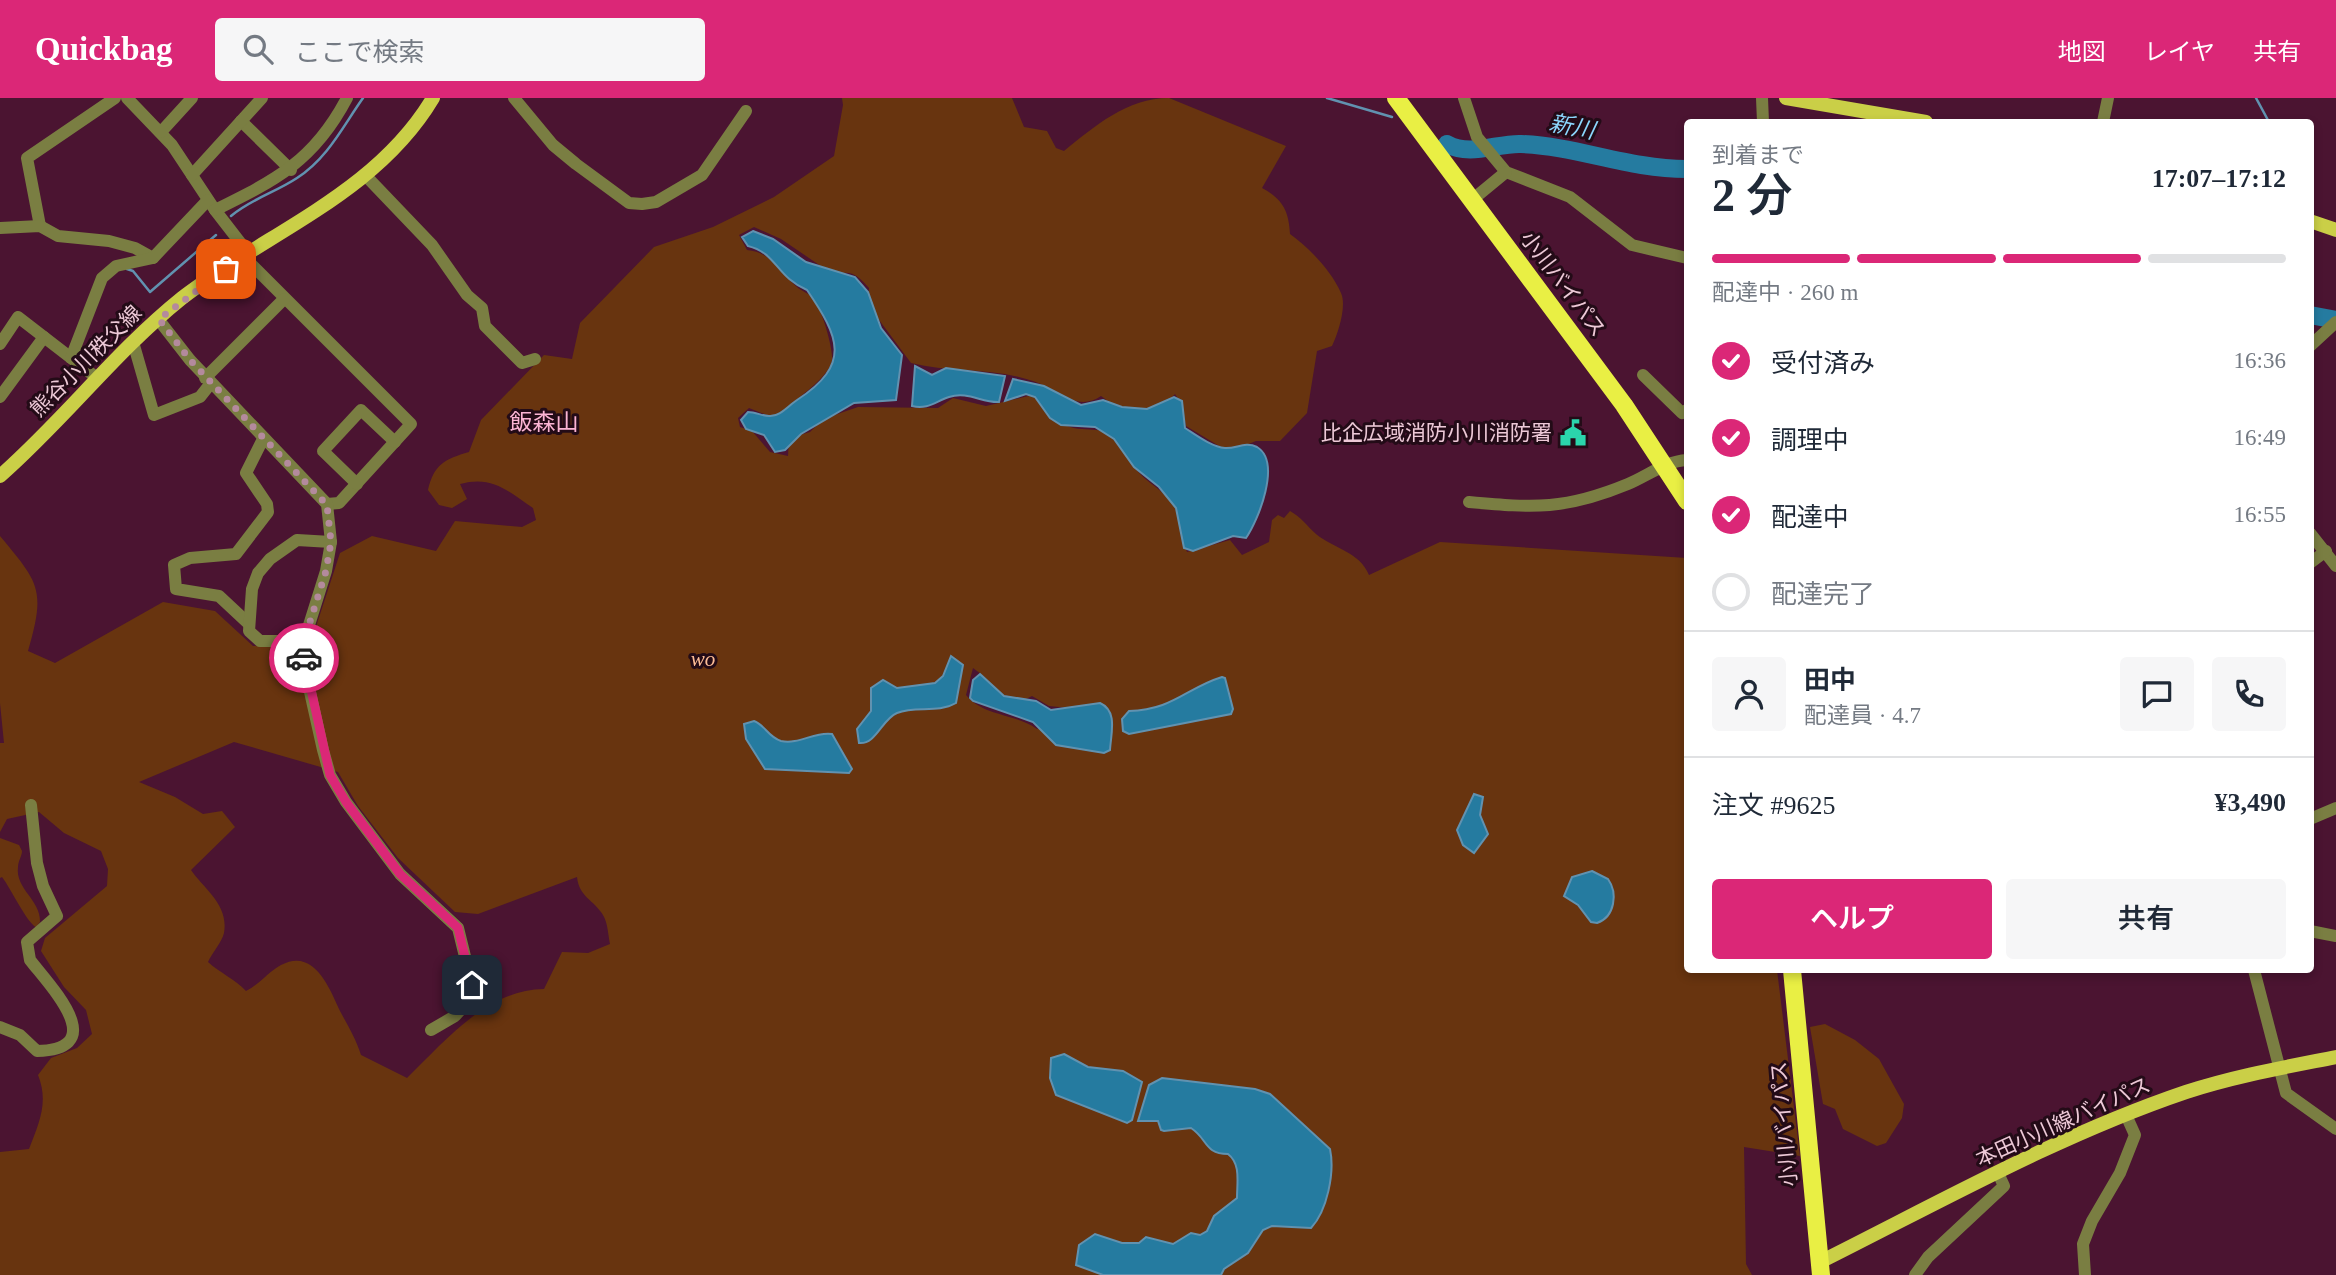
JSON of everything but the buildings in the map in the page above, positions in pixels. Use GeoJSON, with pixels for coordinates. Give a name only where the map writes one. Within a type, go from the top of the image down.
{"type":"FeatureCollection","features":[{"type":"Feature","properties":{"kind":"highway","name":"小川バイパス"},"geometry":{"type":"LineString","coordinates":[[1396,98],[1666,465],[1684,496]]}},
{"type":"Feature","properties":{"kind":"highway","name":"小川バイパス"},"geometry":{"type":"LineString","coordinates":[[1793,973],[1821,1268]]}},
{"type":"Feature","properties":{"kind":"main road","name":"熊谷小川秩父線"},"geometry":{"type":"LineString","coordinates":[[0,476],[133,342],[191,292],[366,176],[391,152],[433,98]]}},
{"type":"Feature","properties":{"kind":"main road"},"geometry":{"type":"LineString","coordinates":[[1786,98],[1908,119]]}},
{"type":"Feature","properties":{"kind":"main road"},"geometry":{"type":"LineString","coordinates":[[2314,222],[2336,230]]}},
{"type":"Feature","properties":{"kind":"main road","name":"本田小川線バイパス"},"geometry":{"type":"LineString","coordinates":[[1821,1268],[1998,1173],[2126,1115],[2187,1092],[2336,1056]]}},
{"type":"Feature","properties":{"kind":"street"},"geometry":{"type":"LineString","coordinates":[[40,226],[27,158],[115,98]]}},
{"type":"Feature","properties":{"kind":"street"},"geometry":{"type":"LineString","coordinates":[[127,98],[161,132],[247,256],[284,299],[411,424],[339,503],[327,505]]}},
{"type":"Feature","properties":{"kind":"street"},"geometry":{"type":"LineString","coordinates":[[161,132],[192,98]]}},
{"type":"Feature","properties":{"kind":"street"},"geometry":{"type":"LineString","coordinates":[[192,174],[262,98]]}},
{"type":"Feature","properties":{"kind":"street"},"geometry":{"type":"LineString","coordinates":[[71,358],[102,278],[116,266],[153,258],[211,205],[291,170],[326,132],[347,98]]}},
{"type":"Feature","properties":{"kind":"street"},"geometry":{"type":"LineString","coordinates":[[514,98],[553,145],[629,203],[642,204],[656,202],[702,175],[746,111]]}},
{"type":"Feature","properties":{"kind":"street"},"geometry":{"type":"LineString","coordinates":[[1464,98],[1477,137],[1490,156],[1506,172],[1570,197],[1632,245],[1684,257]]}},
{"type":"Feature","properties":{"kind":"street"},"geometry":{"type":"LineString","coordinates":[[1762,98],[1763,119]]}},
{"type":"Feature","properties":{"kind":"street"},"geometry":{"type":"LineString","coordinates":[[2104,119],[2108,98]]}},
{"type":"Feature","properties":{"kind":"street"},"geometry":{"type":"LineString","coordinates":[[240,121],[291,170]]}},
{"type":"Feature","properties":{"kind":"street"},"geometry":{"type":"LineString","coordinates":[[1472,200],[1506,172]]}},
{"type":"Feature","properties":{"kind":"street"},"geometry":{"type":"LineString","coordinates":[[366,176],[420,231],[467,295],[482,308],[485,326],[493,337],[522,363],[535,359]]}},
{"type":"Feature","properties":{"kind":"street"},"geometry":{"type":"LineString","coordinates":[[0,228],[40,226],[58,236],[109,241],[135,248],[153,258]]}},
{"type":"Feature","properties":{"kind":"street"},"geometry":{"type":"LineString","coordinates":[[133,342],[154,415],[200,397],[208,381],[284,299]]}},
{"type":"Feature","properties":{"kind":"street"},"geometry":{"type":"LineString","coordinates":[[0,344],[18,317],[97,378]]}},
{"type":"Feature","properties":{"kind":"street"},"geometry":{"type":"LineString","coordinates":[[159,319],[208,381],[327,505],[331,542],[326,571],[304,641],[306,674],[330,775],[346,802],[400,874],[458,928],[472,985],[466,1004],[455,1016],[431,1030]]}},
{"type":"Feature","properties":{"kind":"street"},"geometry":{"type":"LineString","coordinates":[[2314,342],[2331,326]]}},
{"type":"Feature","properties":{"kind":"street"},"geometry":{"type":"LineString","coordinates":[[0,397],[44,337]]}},
{"type":"Feature","properties":{"kind":"street"},"geometry":{"type":"LineString","coordinates":[[1643,375],[1682,413],[1684,412]]}},
{"type":"Feature","properties":{"kind":"street"},"geometry":{"type":"LineString","coordinates":[[357,484],[323,451],[361,410],[395,442]]}},
{"type":"Feature","properties":{"kind":"street"},"geometry":{"type":"LineString","coordinates":[[249,624],[219,596],[176,589],[174,565],[190,558],[236,554],[268,512],[267,504],[246,473],[263,439]]}},
{"type":"Feature","properties":{"kind":"street"},"geometry":{"type":"LineString","coordinates":[[1469,502],[1540,507],[1570,505],[1628,484],[1666,465],[1684,461]]}},
{"type":"Feature","properties":{"kind":"street"},"geometry":{"type":"LineString","coordinates":[[2314,538],[2336,566]]}},
{"type":"Feature","properties":{"kind":"street"},"geometry":{"type":"LineString","coordinates":[[304,641],[260,641],[249,631],[252,589],[258,573],[270,559],[297,540],[331,542]]}},
{"type":"Feature","properties":{"kind":"street"},"geometry":{"type":"LineString","coordinates":[[2314,560],[2326,551]]}},
{"type":"Feature","properties":{"kind":"street"},"geometry":{"type":"LineString","coordinates":[[0,1027],[20,1035],[37,1051],[56,1048],[70,1038],[72,1032],[69,1010],[30,960],[26,950],[27,942],[57,916],[43,886],[37,863],[32,805]]}},
{"type":"Feature","properties":{"kind":"street"},"geometry":{"type":"LineString","coordinates":[[2314,818],[2336,808]]}},
{"type":"Feature","properties":{"kind":"street"},"geometry":{"type":"LineString","coordinates":[[2314,931],[2336,936]]}},
{"type":"Feature","properties":{"kind":"street"},"geometry":{"type":"LineString","coordinates":[[2255,973],[2287,1093],[2336,1129]]}},
{"type":"Feature","properties":{"kind":"street"},"geometry":{"type":"LineString","coordinates":[[2085,1275],[2083,1244],[2092,1221],[2120,1173],[2135,1135],[2126,1115]]}},
{"type":"Feature","properties":{"kind":"street"},"geometry":{"type":"LineString","coordinates":[[1915,1275],[1928,1257],[2004,1186],[1998,1173]]}},
{"type":"Feature","properties":{"kind":"green space","name":"wo"},"geometry":{"type":"Polygon","coordinates":[[[842,98],[1012,98],[1024,127],[1047,131],[1056,148],[1064,151],[1100,123],[1125,108],[1154,99],[1169,98],[1286,146],[1262,188],[1280,202],[1288,219],[1290,234],[1319,260],[1337,284],[1343,299],[1341,320],[1332,346],[1317,351],[1307,413],[1280,441],[1256,441],[1229,452],[1186,426],[1181,403],[1175,394],[1160,409],[1120,410],[1101,396],[1092,401],[1075,401],[1033,381],[1018,377],[911,363],[868,305],[869,288],[861,280],[850,273],[834,275],[781,239],[754,227],[739,235],[747,250],[769,259],[797,287],[813,297],[823,319],[832,356],[824,376],[777,419],[749,408],[738,418],[740,427],[752,431],[770,452],[788,456],[789,438],[810,432],[823,419],[858,407],[938,408],[953,398],[986,406],[1037,394],[1050,413],[1067,426],[1099,430],[1117,439],[1136,469],[1175,507],[1187,552],[1230,540],[1242,555],[1269,542],[1272,520],[1278,515],[1284,518],[1290,511],[1316,534],[1359,561],[1369,575],[1440,542],[1684,558],[1684,973],[1777,973],[1800,1156],[1744,1147],[1746,1264],[1752,1275],[0,1275],[0,1152],[29,1149],[43,1103],[38,1075],[51,1058],[77,1048],[92,1034],[86,1010],[64,987],[41,951],[45,938],[107,886],[108,869],[101,851],[64,833],[39,812],[7,819],[0,832],[0,743],[4,743],[0,703],[0,536],[23,565],[35,588],[37,613],[28,651],[55,663],[163,602],[215,611],[253,646],[310,645],[340,553],[372,536],[436,551],[455,521],[522,527],[536,520],[533,508],[491,483],[460,484],[467,499],[452,508],[439,505],[428,490],[430,481],[442,464],[469,452],[481,420],[544,355],[572,359],[580,323],[654,247],[713,227],[774,197],[834,156],[842,98]],[[973,668],[966,695],[973,702],[1037,729],[1079,709],[1049,706],[1032,696],[1016,704],[995,695],[981,674],[973,668]],[[234,742],[139,782],[175,797],[203,814],[222,811],[235,827],[191,870],[214,898],[225,923],[223,936],[208,962],[246,991],[281,965],[293,961],[312,966],[326,982],[361,1055],[407,1078],[453,1033],[486,1007],[523,992],[544,989],[562,952],[588,953],[610,944],[605,918],[587,898],[578,884],[577,877],[478,914],[455,912],[398,858],[358,806],[338,772],[234,742]]]}},
{"type":"Feature","properties":{"kind":"green space"},"geometry":{"type":"Polygon","coordinates":[[[0,838],[19,845],[22,851],[18,875],[37,907],[40,922],[36,927],[28,919],[2,877],[0,878],[0,838]]]}},
{"type":"Feature","properties":{"kind":"green space"},"geometry":{"type":"Polygon","coordinates":[[[1825,1024],[1855,1040],[1879,1059],[1904,1104],[1902,1118],[1886,1143],[1877,1146],[1843,1129],[1835,1109],[1823,1104],[1810,1027],[1825,1024]]]}},
{"type":"Feature","properties":{"kind":"water"},"geometry":{"type":"Polygon","coordinates":[[[753,231],[773,239],[806,262],[855,277],[868,292],[881,328],[902,355],[896,400],[854,403],[801,434],[785,450],[775,452],[764,435],[746,429],[741,420],[748,412],[766,416],[777,415],[815,387],[833,362],[835,349],[827,322],[807,290],[789,279],[765,254],[748,246],[742,237],[753,231]]]}},
{"type":"Feature","properties":{"kind":"water"},"geometry":{"type":"Polygon","coordinates":[[[915,366],[932,375],[946,368],[1005,376],[999,402],[956,396],[927,406],[912,406],[915,366]]]}},
{"type":"Feature","properties":{"kind":"water"},"geometry":{"type":"Polygon","coordinates":[[[1013,379],[1044,386],[1081,405],[1103,400],[1122,407],[1147,409],[1174,397],[1182,401],[1185,428],[1199,437],[1225,448],[1248,445],[1257,447],[1268,465],[1268,478],[1261,506],[1246,538],[1233,536],[1193,551],[1184,548],[1176,508],[1159,487],[1134,467],[1114,439],[1095,427],[1061,425],[1050,418],[1035,397],[1026,394],[1005,401],[1013,379]]]}},
{"type":"Feature","properties":{"kind":"water"},"geometry":{"type":"Polygon","coordinates":[[[951,656],[963,665],[956,703],[941,708],[897,713],[887,720],[870,740],[859,743],[857,729],[871,711],[871,688],[883,680],[897,688],[935,683],[943,676],[951,656]]]}},
{"type":"Feature","properties":{"kind":"water"},"geometry":{"type":"Polygon","coordinates":[[[980,674],[1004,696],[1036,701],[1051,710],[1100,703],[1106,707],[1111,717],[1110,750],[1104,753],[1056,745],[1033,722],[973,701],[970,698],[973,680],[980,674]]]}},
{"type":"Feature","properties":{"kind":"water"},"geometry":{"type":"Polygon","coordinates":[[[1222,677],[1225,678],[1233,709],[1231,714],[1129,734],[1123,731],[1122,719],[1129,711],[1168,703],[1222,677]]]}},
{"type":"Feature","properties":{"kind":"water"},"geometry":{"type":"Polygon","coordinates":[[[754,721],[781,741],[832,734],[852,769],[849,773],[765,769],[746,739],[744,724],[754,721]]]}},
{"type":"Feature","properties":{"kind":"water"},"geometry":{"type":"Polygon","coordinates":[[[1474,794],[1483,797],[1480,815],[1488,834],[1474,853],[1463,845],[1457,830],[1474,794]]]}},
{"type":"Feature","properties":{"kind":"water"},"geometry":{"type":"Polygon","coordinates":[[[1592,871],[1608,879],[1614,897],[1608,916],[1597,923],[1591,922],[1578,905],[1564,896],[1572,877],[1592,871]]]}},
{"type":"Feature","properties":{"kind":"water"},"geometry":{"type":"Polygon","coordinates":[[[1064,1054],[1088,1067],[1123,1071],[1142,1082],[1132,1120],[1127,1123],[1056,1095],[1050,1078],[1051,1058],[1064,1054]]]}},
{"type":"Feature","properties":{"kind":"water"},"geometry":{"type":"Polygon","coordinates":[[[1162,1078],[1255,1089],[1270,1094],[1330,1149],[1328,1191],[1317,1221],[1311,1228],[1272,1226],[1263,1230],[1248,1253],[1224,1269],[1221,1275],[1103,1275],[1076,1265],[1079,1245],[1095,1234],[1122,1243],[1139,1243],[1146,1237],[1173,1244],[1191,1233],[1200,1235],[1207,1231],[1214,1216],[1237,1198],[1237,1168],[1228,1154],[1210,1149],[1191,1128],[1164,1131],[1158,1121],[1138,1121],[1149,1085],[1162,1078]]]}},
{"type":"Feature","properties":{"kind":"waterway"},"geometry":{"type":"LineString","coordinates":[[231,216],[308,170],[334,141],[363,98]]}},
{"type":"Feature","properties":{"kind":"waterway","name":"新川"},"geometry":{"type":"LineString","coordinates":[[1327,98],[1392,117]]}},
{"type":"Feature","properties":{"kind":"waterway"},"geometry":{"type":"LineString","coordinates":[[2256,98],[2267,119]]}},
{"type":"Feature","properties":{"kind":"waterway","name":"新川"},"geometry":{"type":"LineString","coordinates":[[1447,144],[1465,149],[1512,144],[1542,146],[1644,165],[1684,169]]}},
{"type":"Feature","properties":{"kind":"waterway"},"geometry":{"type":"LineString","coordinates":[[127,269],[133,271],[150,292],[216,235]]}},
{"type":"Feature","properties":{"kind":"waterway","name":"新川"},"geometry":{"type":"LineString","coordinates":[[2314,316],[2336,320]]}},
{"type":"Feature","properties":{"kind":"way so far"},"geometry":{"type":"LineString","coordinates":[[226,269],[183,298],[159,319],[190,360],[327,505],[331,542],[326,571],[304,641],[304,658]]}},
{"type":"Feature","properties":{"kind":"place","name":"比企広域消防小川消防署"},"geometry":{"type":"Point","coordinates":[1573,433]}},
{"type":"Feature","properties":{"kind":"district","name":"飯森山"},"geometry":{"type":"Point","coordinates":[544,422]}},
{"type":"Feature","properties":{"kind":"route"},"geometry":{"type":"LineString","coordinates":[[304,658],[330,775],[346,802],[400,874],[458,928],[472,985]]}}]}
